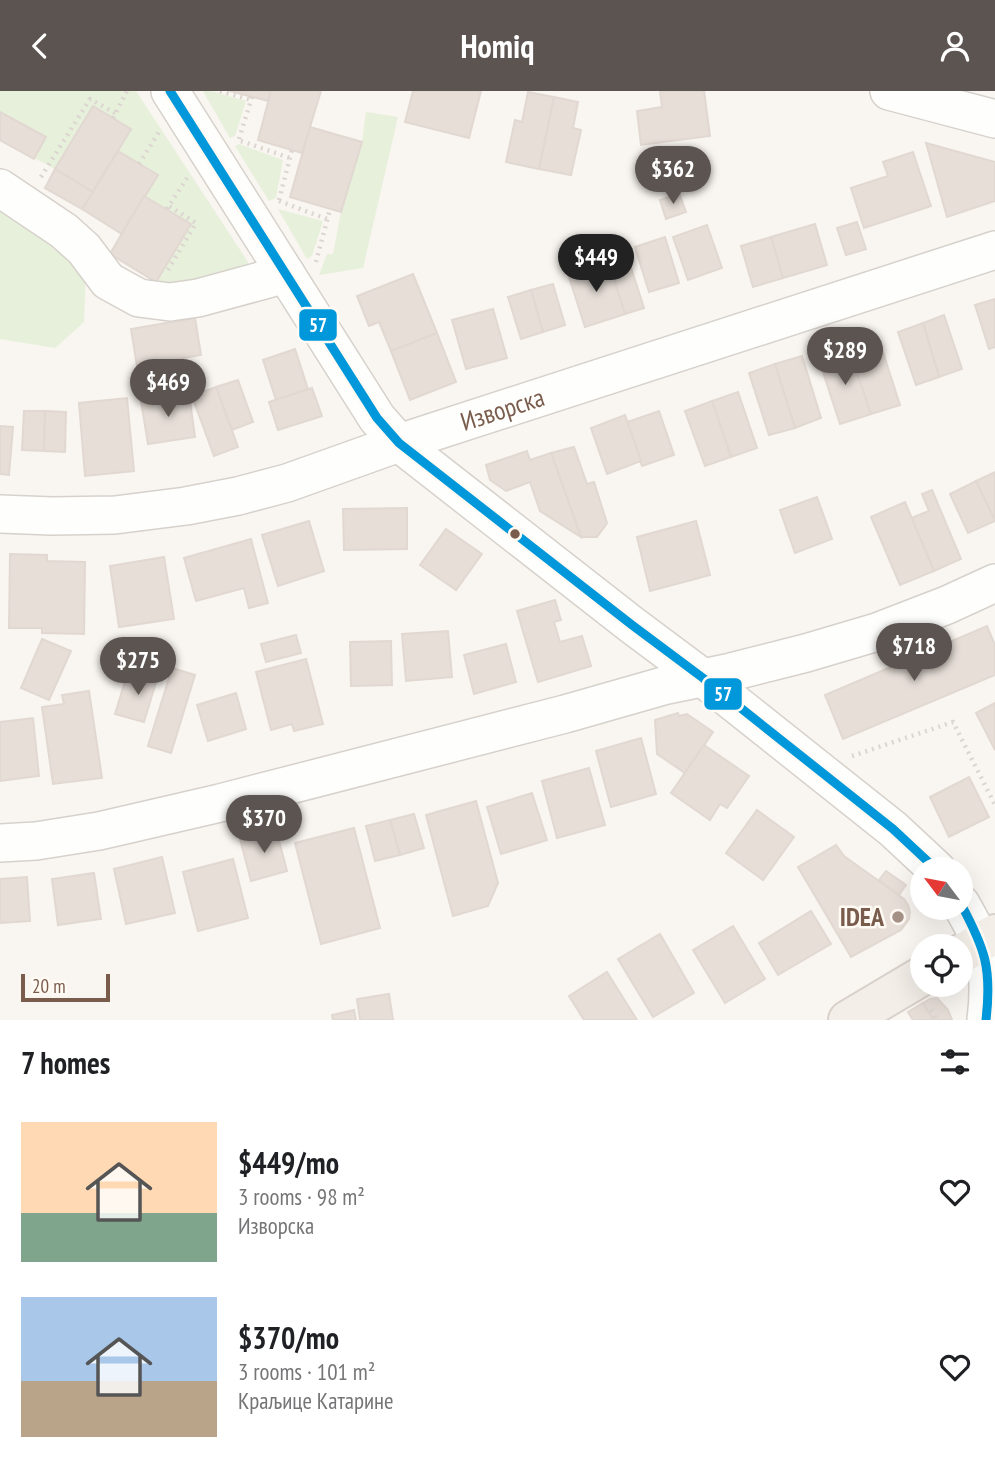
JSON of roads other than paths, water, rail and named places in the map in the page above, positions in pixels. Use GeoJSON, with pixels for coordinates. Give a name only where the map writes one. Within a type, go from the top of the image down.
{"type":"FeatureCollection","features":[{"type":"Feature","properties":{"kind":"main road"},"geometry":{"type":"LineString","coordinates":[[848,1020],[910,983]]}},
{"type":"Feature","properties":{"kind":"street"},"geometry":{"type":"LineString","coordinates":[[889,91],[995,119]]}},
{"type":"Feature","properties":{"kind":"street"},"geometry":{"type":"LineString","coordinates":[[168,107],[252,218],[301,270],[377,418],[399,443],[704,678],[892,829],[923,857]]}},
{"type":"Feature","properties":{"kind":"street"},"geometry":{"type":"LineString","coordinates":[[0,188],[64,231],[84,249],[108,281],[139,298],[170,302],[198,298],[301,270]]}},
{"type":"Feature","properties":{"kind":"street","name":"Изворска"},"geometry":{"type":"LineString","coordinates":[[0,514],[115,515],[186,506],[287,484],[399,443],[995,250]]}},
{"type":"Feature","properties":{"kind":"street"},"geometry":{"type":"LineString","coordinates":[[0,843],[36,841],[113,828],[220,803],[551,718],[663,686],[806,653],[877,632],[995,583]]}},
{"type":"Feature","properties":{"kind":"street"},"geometry":{"type":"LineString","coordinates":[[969,921],[985,956],[988,977],[986,1020]]}},
{"type":"Feature","properties":{"kind":"place","name":"IDEA"},"geometry":{"type":"Point","coordinates":[898,917]}}]}
